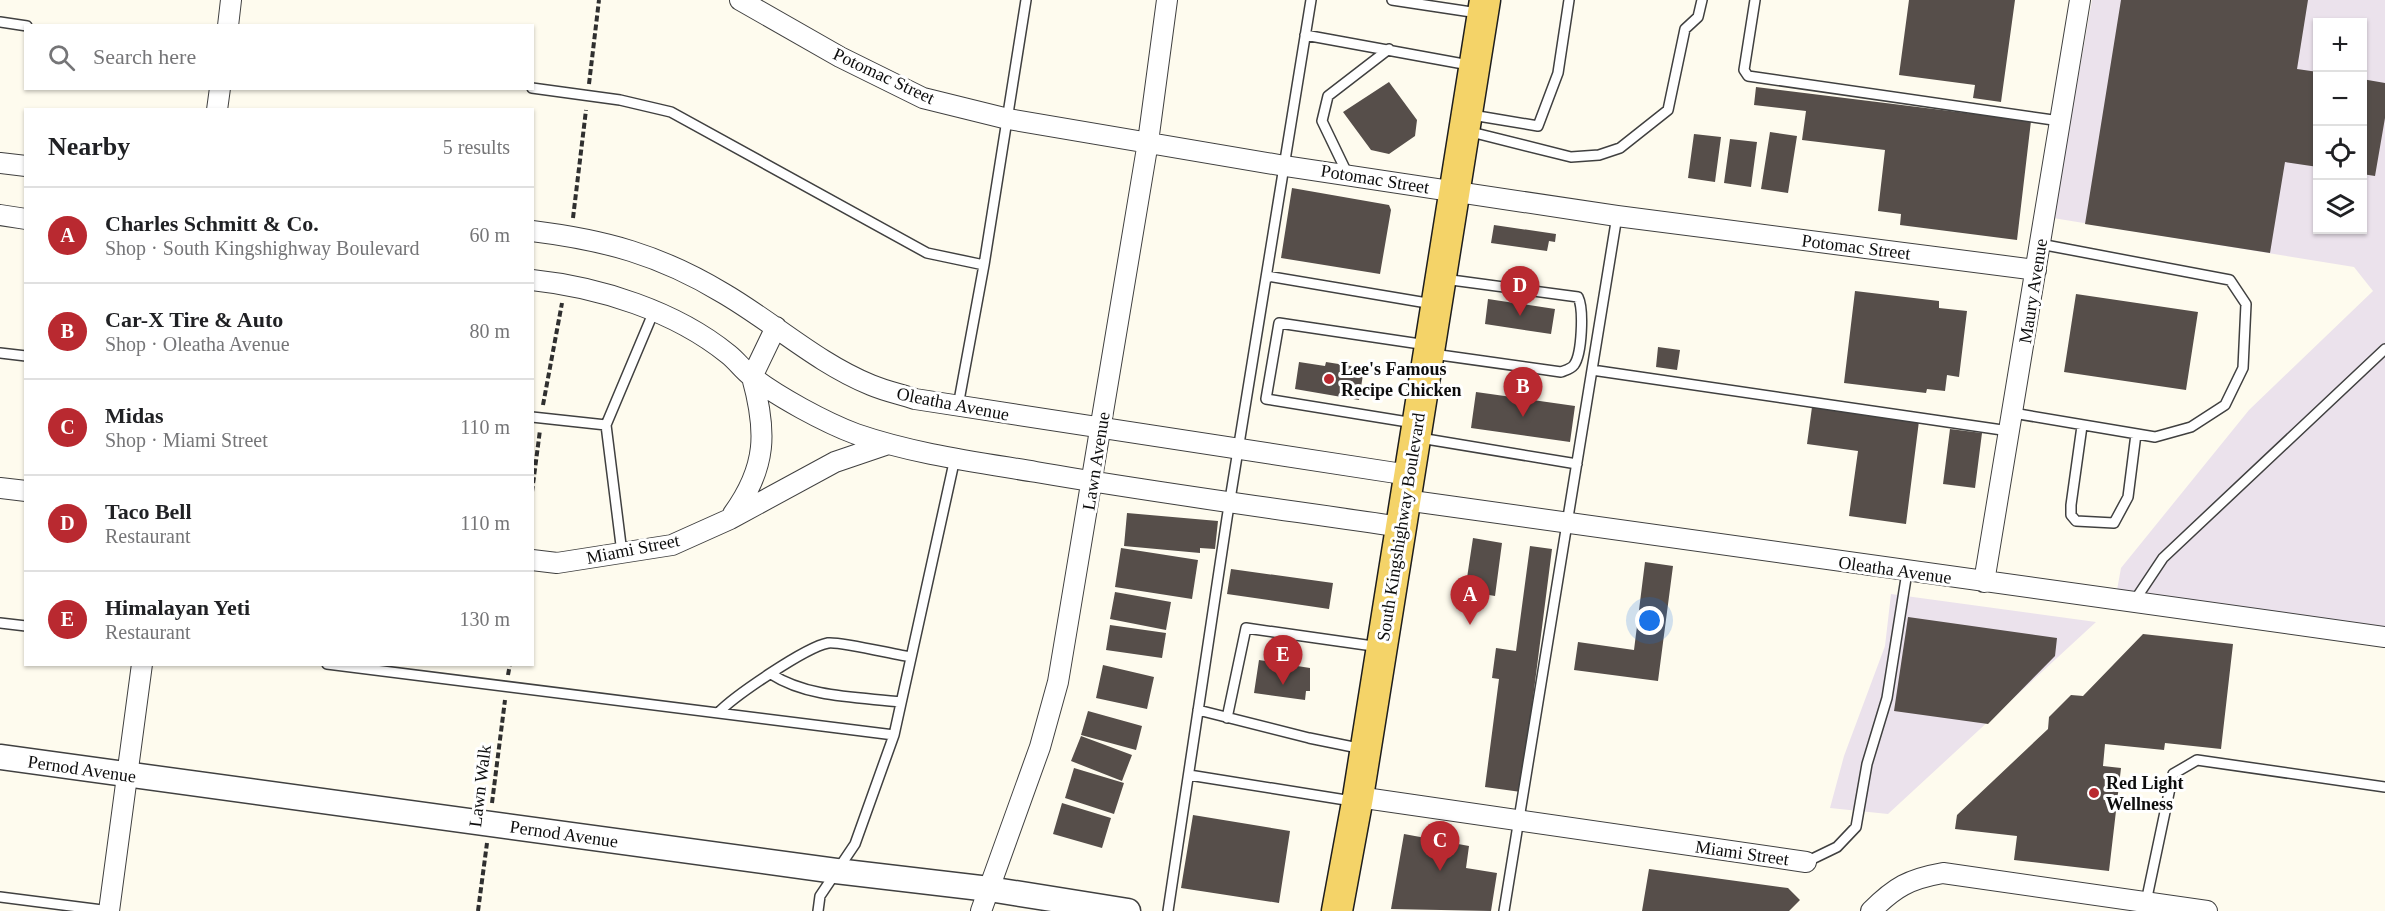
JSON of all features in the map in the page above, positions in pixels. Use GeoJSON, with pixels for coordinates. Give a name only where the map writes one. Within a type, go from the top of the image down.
{"type":"FeatureCollection","features":[{"type":"Feature","properties":{"kind":"main road","name":"South Kingshighway Boulevard"},"geometry":{"type":"LineString","coordinates":[[1337,911],[1358,800],[1484,7]]}},
{"type":"Feature","properties":{"kind":"street"},"geometry":{"type":"LineString","coordinates":[[228,24],[231,0]]}},
{"type":"Feature","properties":{"kind":"street","name":"Potomac Street"},"geometry":{"type":"LineString","coordinates":[[740,0],[840,57],[923,98],[1008,119],[1285,166],[1617,216],[2036,270]]}},
{"type":"Feature","properties":{"kind":"street","name":"Lawn Avenue"},"geometry":{"type":"LineString","coordinates":[[985,900],[1040,747],[1058,682],[1148,142],[1167,0]]}},
{"type":"Feature","properties":{"kind":"street","name":"Maury Avenue"},"geometry":{"type":"LineString","coordinates":[[1984,582],[2080,0]]}},
{"type":"Feature","properties":{"kind":"street"},"geometry":{"type":"LineString","coordinates":[[217,108],[220,90]]}},
{"type":"Feature","properties":{"kind":"street"},"geometry":{"type":"LineString","coordinates":[[0,163],[24,166]]}},
{"type":"Feature","properties":{"kind":"street"},"geometry":{"type":"LineString","coordinates":[[0,215],[24,219]]}},
{"type":"Feature","properties":{"kind":"street","name":"Oleatha Avenue"},"geometry":{"type":"LineString","coordinates":[[534,231],[628,248],[674,267],[723,292],[818,356],[870,385],[915,399],[1239,448],[1405,501]]}},
{"type":"Feature","properties":{"kind":"street","name":"Oleatha Avenue"},"geometry":{"type":"LineString","coordinates":[[534,280],[559,283],[654,311],[719,348],[752,377],[812,412],[854,433],[888,444],[955,458],[1093,482],[1230,502],[1405,501],[2385,638]]}},
{"type":"Feature","properties":{"kind":"street"},"geometry":{"type":"LineString","coordinates":[[730,519],[746,496],[756,474],[762,442],[761,410],[752,377],[776,327]]}},
{"type":"Feature","properties":{"kind":"street","name":"Miami Street"},"geometry":{"type":"LineString","coordinates":[[534,560],[557,563],[672,545],[730,519],[835,462],[888,444]]}},
{"type":"Feature","properties":{"kind":"street"},"geometry":{"type":"LineString","coordinates":[[0,488],[24,491]]}},
{"type":"Feature","properties":{"kind":"street"},"geometry":{"type":"LineString","coordinates":[[110,911],[142,666]]}},
{"type":"Feature","properties":{"kind":"street","name":"Pernod Avenue"},"geometry":{"type":"LineString","coordinates":[[0,757],[836,871],[985,900],[1128,911]]}},
{"type":"Feature","properties":{"kind":"street","name":"Miami Street"},"geometry":{"type":"LineString","coordinates":[[1358,800],[1806,862]]}},
{"type":"Feature","properties":{"kind":"street"},"geometry":{"type":"LineString","coordinates":[[1871,911],[1902,884],[1916,878],[1943,873],[2206,911]]}},
{"type":"Feature","properties":{"kind":"lane"},"geometry":{"type":"LineString","coordinates":[[958,407],[984,265],[1026,0]]}},
{"type":"Feature","properties":{"kind":"lane"},"geometry":{"type":"LineString","coordinates":[[1168,911],[1230,502],[1311,0]]}},
{"type":"Feature","properties":{"kind":"lane"},"geometry":{"type":"LineString","coordinates":[[1392,0],[1484,7]]}},
{"type":"Feature","properties":{"kind":"lane"},"geometry":{"type":"LineString","coordinates":[[1466,122],[1538,126],[1558,73],[1569,0]]}},
{"type":"Feature","properties":{"kind":"lane"},"geometry":{"type":"LineString","coordinates":[[1466,122],[1571,157],[1599,155],[1620,148],[1668,110],[1685,29],[1698,17],[1702,0]]}},
{"type":"Feature","properties":{"kind":"lane"},"geometry":{"type":"LineString","coordinates":[[1755,0],[1744,70],[1748,76],[2060,121]]}},
{"type":"Feature","properties":{"kind":"lane"},"geometry":{"type":"LineString","coordinates":[[0,22],[24,26]]}},
{"type":"Feature","properties":{"kind":"lane"},"geometry":{"type":"LineString","coordinates":[[1305,35],[1475,66]]}},
{"type":"Feature","properties":{"kind":"lane"},"geometry":{"type":"LineString","coordinates":[[1348,175],[1322,121],[1328,96],[1389,50]]}},
{"type":"Feature","properties":{"kind":"lane"},"geometry":{"type":"LineString","coordinates":[[534,88],[620,100],[671,112],[927,253],[984,265]]}},
{"type":"Feature","properties":{"kind":"lane"},"geometry":{"type":"LineString","coordinates":[[1504,911],[1617,216]]}},
{"type":"Feature","properties":{"kind":"lane"},"geometry":{"type":"LineString","coordinates":[[1592,370],[2011,422],[2082,426],[2155,436],[2191,427],[2225,405],[2242,368],[2246,304],[2230,280],[2040,244]]}},
{"type":"Feature","properties":{"kind":"lane"},"geometry":{"type":"LineString","coordinates":[[1267,276],[1438,291],[1578,297],[1582,314],[1578,355],[1575,363],[1561,372],[1279,323],[1266,399],[1335,410],[1416,430],[1577,464]]}},
{"type":"Feature","properties":{"kind":"lane"},"geometry":{"type":"LineString","coordinates":[[622,553],[606,425],[654,311]]}},
{"type":"Feature","properties":{"kind":"lane"},"geometry":{"type":"LineString","coordinates":[[2133,603],[2163,558],[2385,349]]}},
{"type":"Feature","properties":{"kind":"lane"},"geometry":{"type":"LineString","coordinates":[[0,352],[24,356]]}},
{"type":"Feature","properties":{"kind":"lane"},"geometry":{"type":"LineString","coordinates":[[534,417],[606,425]]}},
{"type":"Feature","properties":{"kind":"lane"},"geometry":{"type":"LineString","coordinates":[[2082,426],[2071,505],[2071,515],[2076,521],[2114,523],[2128,497],[2136,434]]}},
{"type":"Feature","properties":{"kind":"lane"},"geometry":{"type":"LineString","coordinates":[[818,911],[820,896],[855,844],[894,735],[955,458]]}},
{"type":"Feature","properties":{"kind":"lane","name":"Miami Street"},"geometry":{"type":"LineString","coordinates":[[1806,862],[1836,848],[1856,827],[1867,764],[1887,698],[1907,572]]}},
{"type":"Feature","properties":{"kind":"lane"},"geometry":{"type":"LineString","coordinates":[[0,623],[24,626]]}},
{"type":"Feature","properties":{"kind":"lane"},"geometry":{"type":"LineString","coordinates":[[1227,718],[1246,628],[1382,647]]}},
{"type":"Feature","properties":{"kind":"lane"},"geometry":{"type":"LineString","coordinates":[[718,713],[730,700],[771,674],[828,643],[911,657]]}},
{"type":"Feature","properties":{"kind":"lane"},"geometry":{"type":"LineString","coordinates":[[343,666],[894,735]]}},
{"type":"Feature","properties":{"kind":"lane"},"geometry":{"type":"LineString","coordinates":[[771,674],[783,681],[831,695],[901,702]]}},
{"type":"Feature","properties":{"kind":"lane"},"geometry":{"type":"LineString","coordinates":[[1198,711],[1366,749]]}},
{"type":"Feature","properties":{"kind":"lane"},"geometry":{"type":"LineString","coordinates":[[2146,902],[2173,774],[2197,760],[2385,787]]}},
{"type":"Feature","properties":{"kind":"lane"},"geometry":{"type":"LineString","coordinates":[[1189,775],[1358,800]]}},
{"type":"Feature","properties":{"kind":"lane"},"geometry":{"type":"LineString","coordinates":[[0,897],[110,911]]}},
{"type":"Feature","properties":{"kind":"path","name":"Lawn Walk"},"geometry":{"type":"LineString","coordinates":[[478,911],[510,666]]}},
{"type":"Feature","properties":{"kind":"shaded area"},"geometry":{"type":"Polygon","coordinates":[[[2092,0],[2385,0],[2385,627],[2117,590],[2121,568],[2249,410],[2373,291],[2354,267],[2053,218],[2092,0]]]}},
{"type":"Feature","properties":{"kind":"shaded area"},"geometry":{"type":"Polygon","coordinates":[[[1891,594],[2096,622],[1888,814],[1830,808],[1844,756],[1885,646],[1891,594]]]}},
{"type":"Feature","properties":{"kind":"building"},"geometry":{"type":"Polygon","coordinates":[[[1909,0],[2015,0],[2001,102],[1973,98],[1975,85],[1899,75],[1909,0]]]}},
{"type":"Feature","properties":{"kind":"building"},"geometry":{"type":"Polygon","coordinates":[[[2121,0],[2308,0],[2297,69],[2313,71],[2313,166],[2285,162],[2270,253],[2085,224],[2121,0]]]}},
{"type":"Feature","properties":{"kind":"building"},"geometry":{"type":"Polygon","coordinates":[[[2367,80],[2385,83],[2385,118],[2375,176],[2367,175],[2367,80]]]}},
{"type":"Feature","properties":{"kind":"building"},"geometry":{"type":"Polygon","coordinates":[[[1389,82],[1417,120],[1415,136],[1389,154],[1371,150],[1343,112],[1389,82]]]}},
{"type":"Feature","properties":{"kind":"building"},"geometry":{"type":"Polygon","coordinates":[[[1756,87],[2031,121],[2017,240],[1900,225],[1901,214],[1878,211],[1885,150],[1802,140],[1806,111],[1754,105],[1756,87]]]}},
{"type":"Feature","properties":{"kind":"building"},"geometry":{"type":"Polygon","coordinates":[[[1770,132],[1797,136],[1788,193],[1761,189],[1770,132]]]}},
{"type":"Feature","properties":{"kind":"building"},"geometry":{"type":"Polygon","coordinates":[[[1694,134],[1721,137],[1715,182],[1688,178],[1694,134]]]}},
{"type":"Feature","properties":{"kind":"building"},"geometry":{"type":"Polygon","coordinates":[[[1730,139],[1757,142],[1751,187],[1724,183],[1730,139]]]}},
{"type":"Feature","properties":{"kind":"building"},"geometry":{"type":"Polygon","coordinates":[[[1292,188],[1389,205],[1391,210],[1380,274],[1281,258],[1292,188]]]}},
{"type":"Feature","properties":{"kind":"building"},"geometry":{"type":"Polygon","coordinates":[[[1494,225],[1556,234],[1555,242],[1549,241],[1547,251],[1491,243],[1494,225]]]}},
{"type":"Feature","properties":{"kind":"building"},"geometry":{"type":"Polygon","coordinates":[[[1855,291],[1939,301],[1939,308],[1967,311],[1959,377],[1947,375],[1945,391],[1927,389],[1926,393],[1844,383],[1855,291]]]}},
{"type":"Feature","properties":{"kind":"building"},"geometry":{"type":"Polygon","coordinates":[[[2076,294],[2198,312],[2186,390],[2064,372],[2076,294]]]}},
{"type":"Feature","properties":{"kind":"building"},"geometry":{"type":"Polygon","coordinates":[[[1488,299],[1555,309],[1551,334],[1485,324],[1488,299]]]}},
{"type":"Feature","properties":{"kind":"building"},"geometry":{"type":"Polygon","coordinates":[[[1658,347],[1680,350],[1677,370],[1656,367],[1658,347]]]}},
{"type":"Feature","properties":{"kind":"building","name":"Lee's Famous Recipe Chicken"},"geometry":{"type":"Polygon","coordinates":[[[1299,362],[1325,366],[1326,362],[1364,368],[1359,400],[1295,389],[1299,362]]]}},
{"type":"Feature","properties":{"kind":"building"},"geometry":{"type":"Polygon","coordinates":[[[1476,392],[1575,406],[1570,442],[1471,428],[1476,392]]]}},
{"type":"Feature","properties":{"kind":"building"},"geometry":{"type":"Polygon","coordinates":[[[1812,407],[1919,421],[1906,524],[1849,516],[1858,451],[1807,444],[1812,407]]]}},
{"type":"Feature","properties":{"kind":"building"},"geometry":{"type":"Polygon","coordinates":[[[1950,429],[1982,433],[1975,488],[1943,484],[1950,429]]]}},
{"type":"Feature","properties":{"kind":"building"},"geometry":{"type":"Polygon","coordinates":[[[1127,513],[1218,521],[1215,549],[1200,548],[1200,553],[1124,546],[1127,513]]]}},
{"type":"Feature","properties":{"kind":"building"},"geometry":{"type":"Polygon","coordinates":[[[1473,538],[1502,543],[1495,596],[1465,591],[1473,538]]]}},
{"type":"Feature","properties":{"kind":"building"},"geometry":{"type":"Polygon","coordinates":[[[1530,546],[1552,549],[1521,792],[1485,787],[1499,679],[1492,678],[1496,648],[1516,651],[1530,546]]]}},
{"type":"Feature","properties":{"kind":"building"},"geometry":{"type":"Polygon","coordinates":[[[1121,548],[1198,560],[1192,599],[1115,587],[1121,548]]]}},
{"type":"Feature","properties":{"kind":"building"},"geometry":{"type":"Polygon","coordinates":[[[1645,562],[1673,566],[1658,681],[1574,670],[1578,642],[1634,650],[1645,562]]]}},
{"type":"Feature","properties":{"kind":"building"},"geometry":{"type":"Polygon","coordinates":[[[1231,569],[1333,583],[1329,609],[1227,594],[1231,569]]]}},
{"type":"Feature","properties":{"kind":"building"},"geometry":{"type":"Polygon","coordinates":[[[1115,592],[1171,602],[1166,630],[1110,619],[1115,592]]]}},
{"type":"Feature","properties":{"kind":"building"},"geometry":{"type":"Polygon","coordinates":[[[1908,617],[2057,638],[2055,656],[1988,724],[1894,711],[1908,617]]]}},
{"type":"Feature","properties":{"kind":"building"},"geometry":{"type":"Polygon","coordinates":[[[1110,625],[1166,633],[1162,658],[1106,650],[1110,625]]]}},
{"type":"Feature","properties":{"kind":"building"},"geometry":{"type":"Polygon","coordinates":[[[2143,634],[2233,644],[2221,749],[2165,743],[2164,750],[2105,744],[2103,766],[2121,768],[2109,871],[2014,860],[2017,836],[1955,829],[1957,815],[2048,729],[2049,717],[2071,695],[2083,696],[2143,634]]]}},
{"type":"Feature","properties":{"kind":"building"},"geometry":{"type":"Polygon","coordinates":[[[1259,660],[1310,668],[1310,691],[1306,691],[1305,700],[1254,693],[1259,660]]]}},
{"type":"Feature","properties":{"kind":"building"},"geometry":{"type":"Polygon","coordinates":[[[1103,665],[1154,677],[1147,709],[1096,698],[1103,665]]]}},
{"type":"Feature","properties":{"kind":"building"},"geometry":{"type":"Polygon","coordinates":[[[1088,711],[1142,726],[1136,750],[1081,735],[1088,711]]]}},
{"type":"Feature","properties":{"kind":"building"},"geometry":{"type":"Polygon","coordinates":[[[1081,736],[1132,755],[1122,781],[1071,761],[1081,736]]]}},
{"type":"Feature","properties":{"kind":"building"},"geometry":{"type":"Polygon","coordinates":[[[1074,768],[1124,783],[1114,814],[1065,798],[1074,768]]]}},
{"type":"Feature","properties":{"kind":"building"},"geometry":{"type":"Polygon","coordinates":[[[1062,803],[1111,818],[1102,848],[1053,834],[1062,803]]]}},
{"type":"Feature","properties":{"kind":"building"},"geometry":{"type":"Polygon","coordinates":[[[1193,815],[1290,831],[1279,903],[1181,888],[1193,815]]]}},
{"type":"Feature","properties":{"kind":"building"},"geometry":{"type":"Polygon","coordinates":[[[1404,834],[1469,846],[1466,868],[1497,873],[1491,911],[1391,909],[1404,834]]]}},
{"type":"Feature","properties":{"kind":"building"},"geometry":{"type":"Polygon","coordinates":[[[1649,869],[1788,888],[1800,900],[1789,911],[1642,911],[1649,869]]]}},
{"type":"Feature","properties":{"kind":"place","name":"Taco Bell"},"geometry":{"type":"Point","coordinates":[1520,316]}},
{"type":"Feature","properties":{"kind":"place","name":"Lee's Famous Recipe Chicken"},"geometry":{"type":"Point","coordinates":[1329,379]}},
{"type":"Feature","properties":{"kind":"place","name":"Car-X Tire & Auto"},"geometry":{"type":"Point","coordinates":[1523,417]}},
{"type":"Feature","properties":{"kind":"place","name":"Charles Schmitt & Co."},"geometry":{"type":"Point","coordinates":[1470,625]}},
{"type":"Feature","properties":{"kind":"place","name":"Himalayan Yeti"},"geometry":{"type":"Point","coordinates":[1283,685]}},
{"type":"Feature","properties":{"kind":"place","name":"Red Light Wellness"},"geometry":{"type":"Point","coordinates":[2094,793]}},
{"type":"Feature","properties":{"kind":"place","name":"Midas"},"geometry":{"type":"Point","coordinates":[1440,871]}}]}
